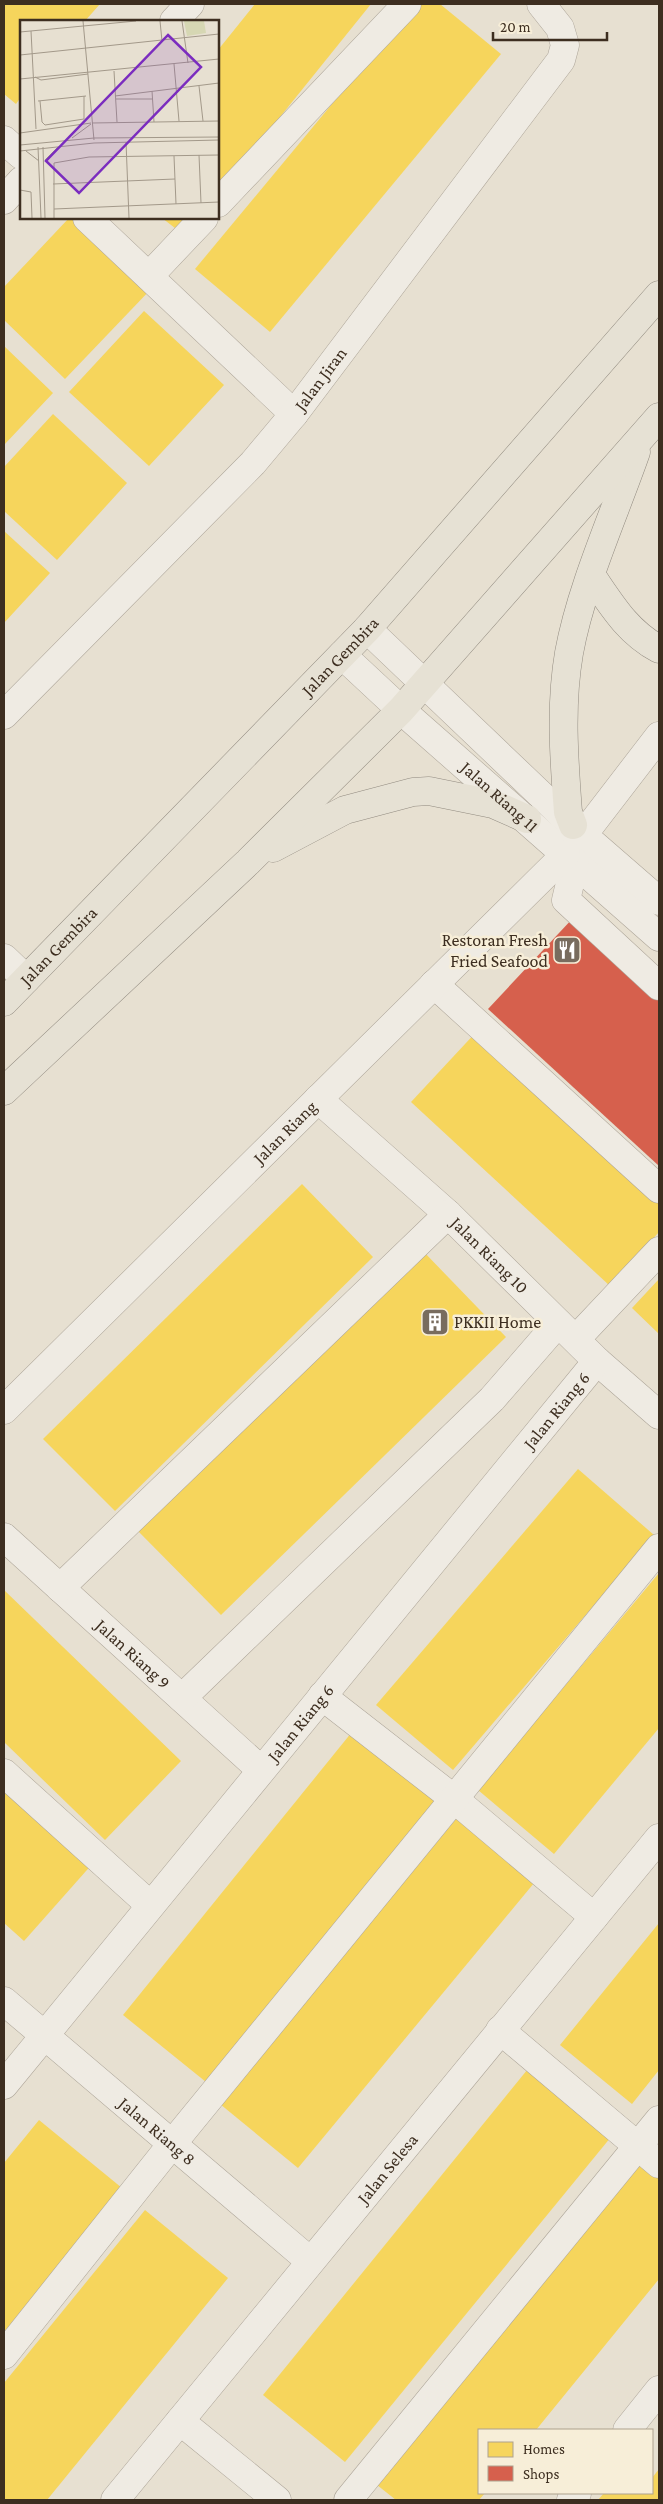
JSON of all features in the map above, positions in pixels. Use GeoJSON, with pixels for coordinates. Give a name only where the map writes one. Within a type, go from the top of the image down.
{"type":"FeatureCollection","features":[{"type":"Feature","properties":{"kind":"main road","name":"Jalan Gembira"},"geometry":{"type":"LineString","coordinates":[[4,1002],[367,629],[659,295]]}},
{"type":"Feature","properties":{"kind":"main road"},"geometry":{"type":"LineString","coordinates":[[4,1091],[248,862],[401,710],[659,417]]}},
{"type":"Feature","properties":{"kind":"main road"},"geometry":{"type":"LineString","coordinates":[[574,844],[568,812],[563,713],[570,653],[591,575],[641,438]]}},
{"type":"Feature","properties":{"kind":"main road"},"geometry":{"type":"LineString","coordinates":[[591,575],[621,620],[642,640],[659,649]]}},
{"type":"Feature","properties":{"kind":"main road"},"geometry":{"type":"LineString","coordinates":[[248,862],[345,810],[413,792],[429,790],[493,804],[527,819]]}},
{"type":"Feature","properties":{"kind":"street"},"geometry":{"type":"LineString","coordinates":[[175,20],[190,4]]}},
{"type":"Feature","properties":{"kind":"street"},"geometry":{"type":"LineString","coordinates":[[219,203],[407,4]]}},
{"type":"Feature","properties":{"kind":"street","name":"Jalan Jiran"},"geometry":{"type":"LineString","coordinates":[[4,715],[253,463],[294,414],[561,60],[565,45],[560,28],[541,4]]}},
{"type":"Feature","properties":{"kind":"street"},"geometry":{"type":"LineString","coordinates":[[4,140],[20,154]]}},
{"type":"Feature","properties":{"kind":"street"},"geometry":{"type":"LineString","coordinates":[[4,200],[20,182]]}},
{"type":"Feature","properties":{"kind":"street"},"geometry":{"type":"LineString","coordinates":[[89,219],[294,414]]}},
{"type":"Feature","properties":{"kind":"street"},"geometry":{"type":"LineString","coordinates":[[149,276],[203,219]]}},
{"type":"Feature","properties":{"kind":"street","name":"Jalan Riang 11"},"geometry":{"type":"LineString","coordinates":[[367,629],[425,684],[659,937]]}},
{"type":"Feature","properties":{"kind":"street","name":"Jalan Riang 11"},"geometry":{"type":"LineString","coordinates":[[342,655],[401,710],[527,819],[574,844],[659,901]]}},
{"type":"Feature","properties":{"kind":"street","name":"Jalan Riang"},"geometry":{"type":"LineString","coordinates":[[4,1410],[574,844],[659,736]]}},
{"type":"Feature","properties":{"kind":"street"},"geometry":{"type":"LineString","coordinates":[[574,844],[566,900],[659,986]]}},
{"type":"Feature","properties":{"kind":"street"},"geometry":{"type":"LineString","coordinates":[[4,958],[26,979]]}},
{"type":"Feature","properties":{"kind":"street"},"geometry":{"type":"LineString","coordinates":[[434,984],[659,1189]]}},
{"type":"Feature","properties":{"kind":"street","name":"Jalan Riang 10"},"geometry":{"type":"LineString","coordinates":[[318,1099],[448,1214],[597,1360],[659,1415]]}},
{"type":"Feature","properties":{"kind":"street"},"geometry":{"type":"LineString","coordinates":[[60,1588],[448,1214]]}},
{"type":"Feature","properties":{"kind":"street"},"geometry":{"type":"LineString","coordinates":[[182,1698],[492,1399],[659,1251]]}},
{"type":"Feature","properties":{"kind":"street","name":"Jalan Riang 6"},"geometry":{"type":"LineString","coordinates":[[4,2085],[597,1360]]}},
{"type":"Feature","properties":{"kind":"street","name":"Jalan Riang 9"},"geometry":{"type":"LineString","coordinates":[[4,1537],[261,1770]]}},
{"type":"Feature","properties":{"kind":"street"},"geometry":{"type":"LineString","coordinates":[[4,2355],[172,2144],[659,1548]]}},
{"type":"Feature","properties":{"kind":"street"},"geometry":{"type":"LineString","coordinates":[[322,1696],[453,1798],[594,1917]]}},
{"type":"Feature","properties":{"kind":"street"},"geometry":{"type":"LineString","coordinates":[[4,1773],[150,1905]]}},
{"type":"Feature","properties":{"kind":"street","name":"Jalan Selesa"},"geometry":{"type":"LineString","coordinates":[[115,2500],[659,1838]]}},
{"type":"Feature","properties":{"kind":"street","name":"Jalan Riang 8"},"geometry":{"type":"LineString","coordinates":[[4,2001],[310,2261]]}},
{"type":"Feature","properties":{"kind":"street"},"geometry":{"type":"LineString","coordinates":[[500,2030],[659,2164]]}},
{"type":"Feature","properties":{"kind":"street"},"geometry":{"type":"LineString","coordinates":[[348,2500],[659,2120]]}},
{"type":"Feature","properties":{"kind":"street"},"geometry":{"type":"LineString","coordinates":[[628,2429],[659,2390]]}},
{"type":"Feature","properties":{"kind":"street"},"geometry":{"type":"LineString","coordinates":[[180,2421],[277,2500]]}},
{"type":"Feature","properties":{"kind":"building: Homes"},"geometry":{"type":"Polygon","coordinates":[[[4,4],[100,4],[86,20],[20,20],[20,98],[16,104],[4,94],[4,4]]]}},
{"type":"Feature","properties":{"kind":"building: Homes"},"geometry":{"type":"Polygon","coordinates":[[[255,4],[371,4],[219,193],[219,49],[255,4]]]}},
{"type":"Feature","properties":{"kind":"building: Homes"},"geometry":{"type":"Polygon","coordinates":[[[415,4],[440,4],[501,54],[270,332],[195,269],[415,4]]]}},
{"type":"Feature","properties":{"kind":"building: Homes"},"geometry":{"type":"Polygon","coordinates":[[[68,219],[78,219],[152,288],[65,379],[4,320],[4,287],[68,219]]]}},
{"type":"Feature","properties":{"kind":"building: Homes"},"geometry":{"type":"Polygon","coordinates":[[[163,219],[198,219],[184,235],[163,219]]]}},
{"type":"Feature","properties":{"kind":"building: Homes"},"geometry":{"type":"Polygon","coordinates":[[[144,311],[224,385],[149,466],[69,392],[144,311]]]}},
{"type":"Feature","properties":{"kind":"building: Homes"},"geometry":{"type":"Polygon","coordinates":[[[4,346],[53,393],[4,445],[4,346]]]}},
{"type":"Feature","properties":{"kind":"building: Homes"},"geometry":{"type":"Polygon","coordinates":[[[53,414],[127,483],[57,560],[4,511],[4,467],[53,414]]]}},
{"type":"Feature","properties":{"kind":"building: Homes"},"geometry":{"type":"Polygon","coordinates":[[[4,531],[50,573],[4,623],[4,531]]]}},
{"type":"Feature","properties":{"kind":"building: Homes"},"geometry":{"type":"Polygon","coordinates":[[[479,1029],[659,1195],[659,1232],[610,1286],[411,1102],[479,1029]]]}},
{"type":"Feature","properties":{"kind":"building: Homes"},"geometry":{"type":"Polygon","coordinates":[[[302,1184],[373,1257],[115,1511],[43,1439],[302,1184]]]}},
{"type":"Feature","properties":{"kind":"building: Homes"},"geometry":{"type":"Polygon","coordinates":[[[422,1250],[506,1337],[221,1615],[136,1529],[422,1250]]]}},
{"type":"Feature","properties":{"kind":"building: Homes"},"geometry":{"type":"Polygon","coordinates":[[[659,1279],[659,1334],[632,1308],[659,1279]]]}},
{"type":"Feature","properties":{"kind":"building: Homes"},"geometry":{"type":"Polygon","coordinates":[[[578,1469],[654,1535],[453,1770],[376,1705],[578,1469]]]}},
{"type":"Feature","properties":{"kind":"building: Homes"},"geometry":{"type":"Polygon","coordinates":[[[659,1573],[659,1728],[554,1854],[478,1790],[659,1573]]]}},
{"type":"Feature","properties":{"kind":"building: Homes"},"geometry":{"type":"Polygon","coordinates":[[[4,1590],[181,1761],[105,1840],[4,1742],[4,1590]]]}},
{"type":"Feature","properties":{"kind":"building: Homes"},"geometry":{"type":"Polygon","coordinates":[[[356,1727],[440,1796],[206,2082],[123,2015],[356,1727]]]}},
{"type":"Feature","properties":{"kind":"building: Homes"},"geometry":{"type":"Polygon","coordinates":[[[4,1781],[94,1862],[24,1941],[4,1923],[4,1781]]]}},
{"type":"Feature","properties":{"kind":"building: Homes"},"geometry":{"type":"Polygon","coordinates":[[[461,1813],[539,1877],[298,2168],[220,2104],[461,1813]]]}},
{"type":"Feature","properties":{"kind":"building: Homes"},"geometry":{"type":"Polygon","coordinates":[[[659,1923],[659,2070],[632,2104],[560,2045],[659,1923]]]}},
{"type":"Feature","properties":{"kind":"building: Homes"},"geometry":{"type":"Polygon","coordinates":[[[536,2059],[620,2126],[345,2462],[263,2395],[536,2059]]]}},
{"type":"Feature","properties":{"kind":"building: Homes"},"geometry":{"type":"Polygon","coordinates":[[[39,2120],[122,2188],[4,2332],[4,2163],[39,2120]]]}},
{"type":"Feature","properties":{"kind":"building: Homes"},"geometry":{"type":"Polygon","coordinates":[[[643,2147],[659,2160],[659,2279],[537,2429],[478,2429],[478,2494],[484,2494],[479,2500],[396,2500],[372,2481],[643,2147]]]}},
{"type":"Feature","properties":{"kind":"building: Homes"},"geometry":{"type":"Polygon","coordinates":[[[145,2210],[228,2278],[47,2500],[4,2500],[4,2383],[145,2210]]]}},
{"type":"Feature","properties":{"kind":"building: Homes"},"geometry":{"type":"Polygon","coordinates":[[[659,2469],[659,2500],[598,2500],[603,2494],[653,2494],[653,2477],[659,2469]]]}},
{"type":"Feature","properties":{"kind":"building: Shops"},"geometry":{"type":"Polygon","coordinates":[[[574,917],[659,996],[659,1166],[488,1009],[574,917]]]}},
{"type":"Feature","properties":{"kind":"place","name":"Restoran Fresh Fried Seafood"},"geometry":{"type":"Point","coordinates":[567,950]}},
{"type":"Feature","properties":{"kind":"place","name":"PKKII Home"},"geometry":{"type":"Point","coordinates":[435,1322]}}]}
